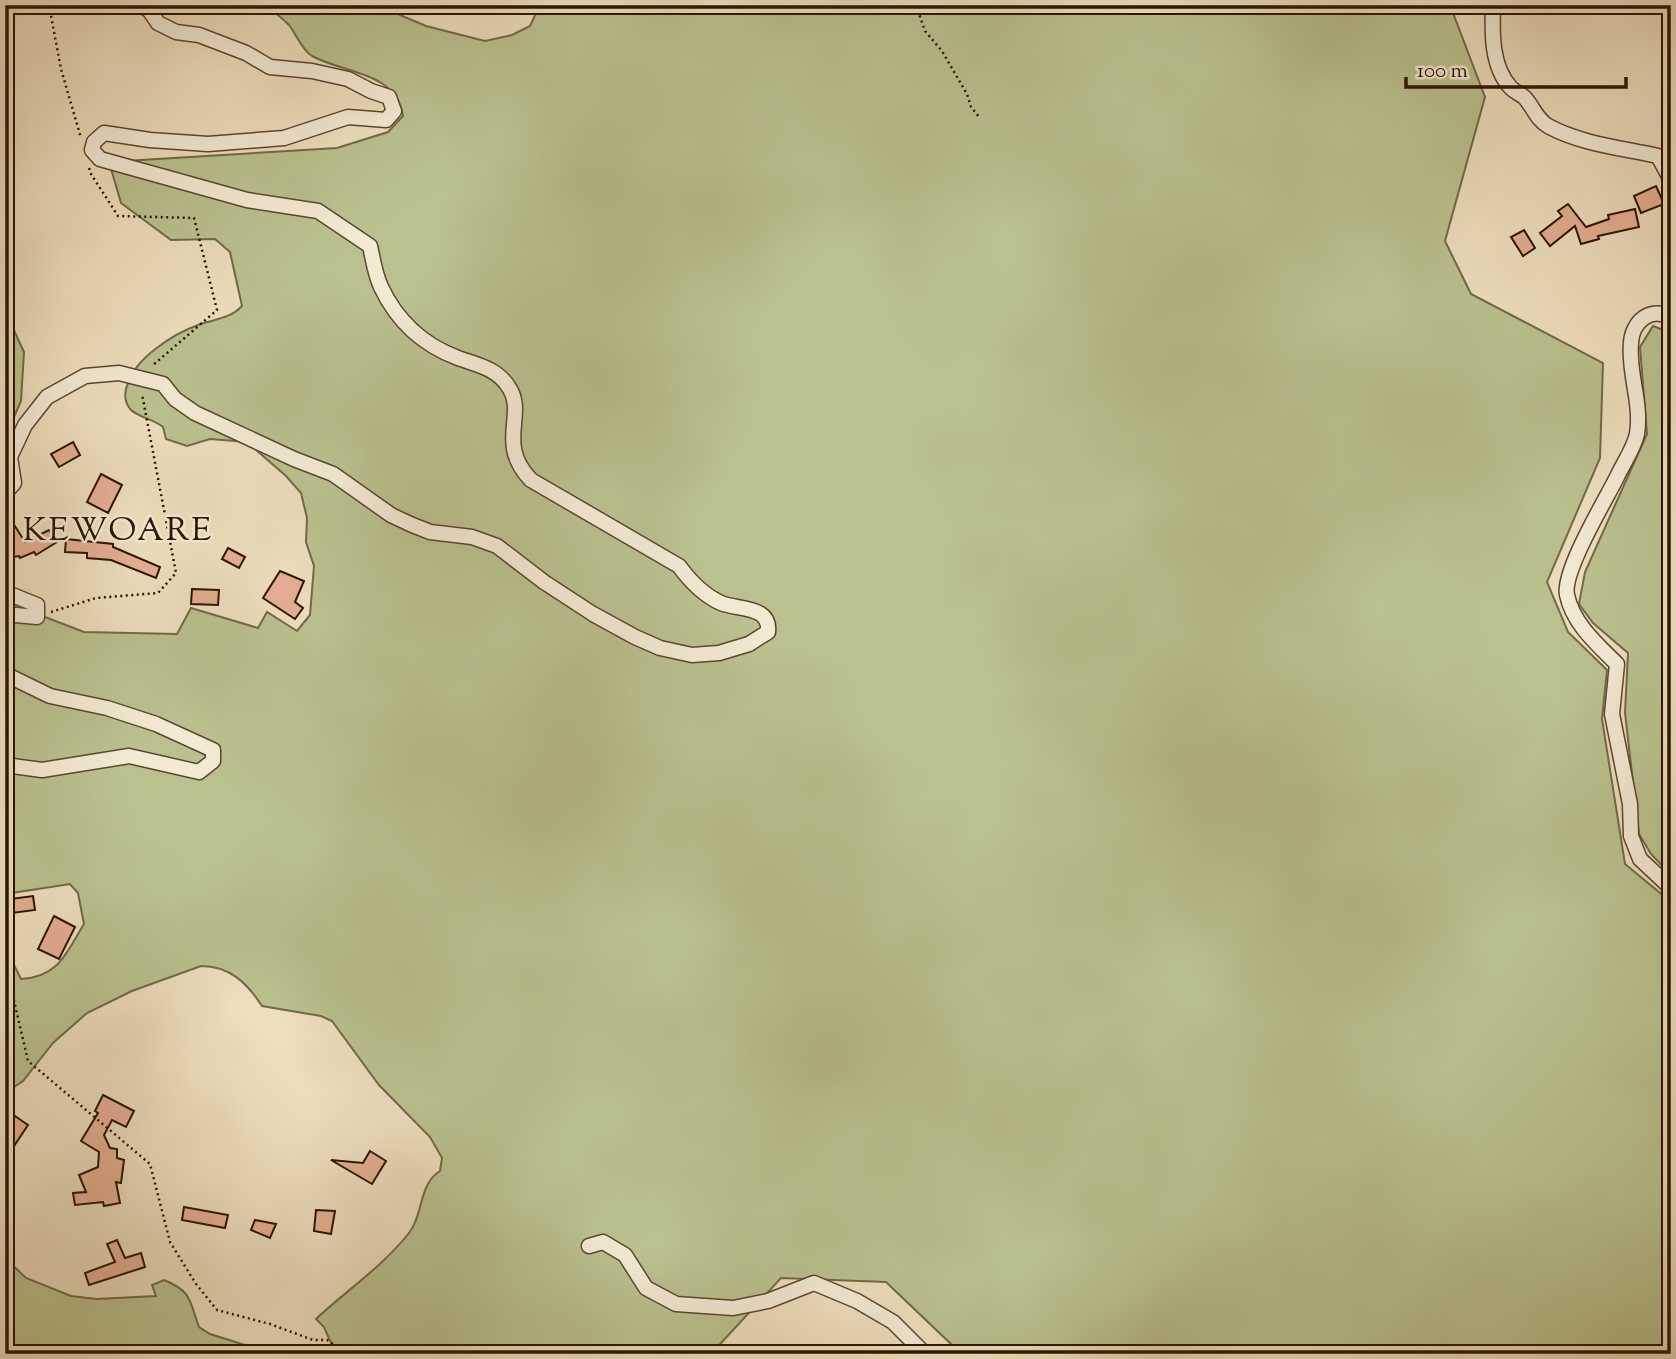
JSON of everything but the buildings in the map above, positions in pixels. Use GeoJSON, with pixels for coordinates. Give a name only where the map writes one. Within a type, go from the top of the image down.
{"type":"FeatureCollection","features":[{"type":"Feature","properties":{"kind":"street"},"geometry":{"type":"LineString","coordinates":[[5,493],[14,483],[10,457],[25,425],[47,397],[85,376],[119,373],[163,384],[175,399],[195,413],[333,474],[391,516],[430,532],[472,537],[497,546],[544,582],[635,637],[676,653],[692,655],[719,653],[750,644],[768,632],[769,625],[765,616],[748,608],[723,604],[704,593],[688,580],[679,566],[531,480],[521,469],[513,451],[516,407],[511,389],[500,375],[486,367],[441,351],[421,339],[402,320],[380,286],[370,246],[318,211],[247,200],[100,159],[92,150],[94,142],[103,133],[208,144],[284,138],[348,117],[386,120],[394,111],[388,97],[348,79],[270,67],[199,35],[176,32],[158,23],[150,11],[141,5]]}},
{"type":"Feature","properties":{"kind":"street"},"geometry":{"type":"LineString","coordinates":[[1493,5],[1493,42],[1498,67],[1511,88],[1525,98],[1536,115],[1547,125],[1585,139],[1658,156],[1671,180]]}},
{"type":"Feature","properties":{"kind":"street"},"geometry":{"type":"LineString","coordinates":[[1671,318],[1651,313],[1642,318],[1633,330],[1630,345],[1639,414],[1636,438],[1579,552],[1567,582],[1567,595],[1580,625],[1617,664],[1612,714],[1630,804],[1631,836],[1640,859],[1671,888]]}},
{"type":"Feature","properties":{"kind":"street"},"geometry":{"type":"LineString","coordinates":[[5,592],[37,606],[37,617],[5,614]]}},
{"type":"Feature","properties":{"kind":"street"},"geometry":{"type":"LineString","coordinates":[[5,674],[50,696],[107,708],[156,724],[213,750],[213,761],[199,772],[129,756],[42,770],[5,765]]}},
{"type":"Feature","properties":{"kind":"street"},"geometry":{"type":"LineString","coordinates":[[589,1246],[603,1242],[625,1255],[646,1288],[676,1304],[733,1308],[768,1301],[814,1283],[857,1301],[893,1322],[925,1354]]}},
{"type":"Feature","properties":{"kind":"path"},"geometry":{"type":"LineString","coordinates":[[49,5],[61,69],[84,148]]}},
{"type":"Feature","properties":{"kind":"path"},"geometry":{"type":"LineString","coordinates":[[916,5],[925,31],[942,51],[979,117]]}},
{"type":"Feature","properties":{"kind":"path"},"geometry":{"type":"LineString","coordinates":[[37,617],[96,598],[159,593],[176,573],[139,377],[217,310],[194,218],[118,216],[91,174],[88,161]]}},
{"type":"Feature","properties":{"kind":"path"},"geometry":{"type":"LineString","coordinates":[[5,962],[28,1061],[150,1164],[170,1242],[196,1284],[217,1310],[270,1324],[313,1340],[327,1340],[338,1347],[341,1354]]}},
{"type":"Feature","properties":{"kind":"green space"},"geometry":{"type":"Polygon","coordinates":[[[263,5],[396,5],[400,15],[426,26],[485,41],[512,35],[530,26],[540,5],[1450,5],[1485,97],[1445,241],[1471,294],[1603,363],[1600,458],[1547,582],[1568,632],[1607,670],[1602,719],[1625,864],[1671,902],[1671,1354],[958,1354],[953,1346],[886,1282],[781,1278],[711,1354],[336,1354],[324,1327],[316,1319],[376,1268],[409,1233],[428,1184],[440,1171],[442,1158],[430,1137],[379,1085],[332,1021],[321,1016],[262,1006],[237,977],[221,969],[201,966],[132,991],[87,1013],[53,1043],[23,1081],[5,1093],[5,935],[21,979],[44,974],[60,962],[84,924],[78,893],[70,884],[5,894],[5,596],[45,617],[84,632],[177,634],[191,608],[258,628],[267,612],[297,631],[310,615],[314,566],[306,542],[307,518],[301,493],[247,442],[210,439],[187,446],[166,439],[163,427],[133,412],[125,396],[132,374],[157,348],[188,329],[227,316],[242,306],[230,252],[215,239],[171,240],[121,203],[109,162],[337,148],[388,132],[403,116],[398,101],[380,82],[312,56],[289,25],[263,5]]]}},
{"type":"Feature","properties":{"kind":"green space"},"geometry":{"type":"Polygon","coordinates":[[[5,311],[24,352],[21,401],[5,438],[5,311]]]}},
{"type":"Feature","properties":{"kind":"green space"},"geometry":{"type":"Polygon","coordinates":[[[1653,326],[1671,333],[1671,875],[1651,854],[1639,834],[1625,713],[1628,653],[1593,623],[1579,604],[1585,572],[1647,434],[1640,347],[1653,326]]]}},
{"type":"Feature","properties":{"kind":"green space"},"geometry":{"type":"Polygon","coordinates":[[[5,1258],[26,1278],[71,1296],[96,1299],[156,1296],[152,1285],[164,1280],[189,1298],[199,1327],[210,1334],[255,1348],[260,1354],[5,1354],[5,1258]]]}},
{"type":"Feature","properties":{"kind":"district","name":"KEWOARE"},"geometry":{"type":"Point","coordinates":[118,532]}}]}
